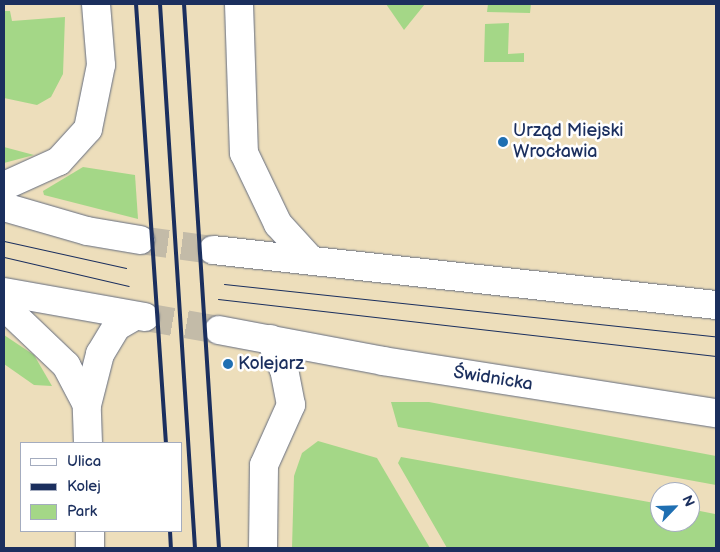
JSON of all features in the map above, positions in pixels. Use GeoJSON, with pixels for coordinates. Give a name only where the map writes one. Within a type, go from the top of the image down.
{"type":"FeatureCollection","features":[{"type":"Feature","properties":{"kind":"main road"},"geometry":{"type":"LineString","coordinates":[[4,186],[59,161],[88,129],[101,65],[96,4]]}},
{"type":"Feature","properties":{"kind":"main road"},"geometry":{"type":"LineString","coordinates":[[239,4],[244,154],[278,224],[310,259]]}},
{"type":"Feature","properties":{"kind":"main road"},"geometry":{"type":"LineString","coordinates":[[4,207],[87,231],[140,240]]}},
{"type":"Feature","properties":{"kind":"main road"},"geometry":{"type":"LineString","coordinates":[[213,250],[310,259],[716,305]]}},
{"type":"Feature","properties":{"kind":"main road"},"geometry":{"type":"LineString","coordinates":[[4,292],[140,317],[108,336],[87,405],[88,442]]}},
{"type":"Feature","properties":{"kind":"main road"},"geometry":{"type":"LineString","coordinates":[[4,306],[66,365],[87,405]]}},
{"type":"Feature","properties":{"kind":"main road","name":"Świdnicka"},"geometry":{"type":"LineString","coordinates":[[219,330],[384,361],[716,413]]}},
{"type":"Feature","properties":{"kind":"main road"},"geometry":{"type":"LineString","coordinates":[[263,548],[264,466],[286,421],[290,392],[270,339]]}},
{"type":"Feature","properties":{"kind":"main road"},"geometry":{"type":"LineString","coordinates":[[90,532],[90,548]]}},
{"type":"Feature","properties":{"kind":"green space"},"geometry":{"type":"Polygon","coordinates":[[[386,4],[425,4],[404,30],[386,4]]]}},
{"type":"Feature","properties":{"kind":"green space"},"geometry":{"type":"Polygon","coordinates":[[[488,4],[531,4],[530,13],[487,12],[488,4]]]}},
{"type":"Feature","properties":{"kind":"green space"},"geometry":{"type":"Polygon","coordinates":[[[4,11],[10,11],[12,21],[65,17],[63,74],[51,97],[37,105],[4,98],[4,11]]]}},
{"type":"Feature","properties":{"kind":"green space"},"geometry":{"type":"Polygon","coordinates":[[[509,23],[508,54],[524,53],[524,62],[484,62],[485,24],[509,23]]]}},
{"type":"Feature","properties":{"kind":"green space"},"geometry":{"type":"Polygon","coordinates":[[[4,147],[34,155],[4,163],[4,147]]]}},
{"type":"Feature","properties":{"kind":"green space"},"geometry":{"type":"Polygon","coordinates":[[[83,167],[135,175],[138,219],[44,195],[43,191],[83,167]]]}},
{"type":"Feature","properties":{"kind":"green space"},"geometry":{"type":"Polygon","coordinates":[[[4,335],[34,355],[52,386],[34,385],[4,364],[4,335]]]}},
{"type":"Feature","properties":{"kind":"green space"},"geometry":{"type":"Polygon","coordinates":[[[391,402],[429,402],[716,456],[716,485],[700,482],[398,427],[391,402]]]}},
{"type":"Feature","properties":{"kind":"green space"},"geometry":{"type":"Polygon","coordinates":[[[318,441],[377,458],[430,548],[292,548],[294,476],[302,453],[318,441]]]}},
{"type":"Feature","properties":{"kind":"green space"},"geometry":{"type":"Polygon","coordinates":[[[401,457],[650,502],[650,532],[700,532],[700,511],[715,514],[716,547],[447,548],[398,463],[401,457]]]}},
{"type":"Feature","properties":{"kind":"tunnel"},"geometry":{"type":"LineString","coordinates":[[140,240],[213,250]]}},
{"type":"Feature","properties":{"kind":"tunnel"},"geometry":{"type":"LineString","coordinates":[[145,317],[219,330]]}},
{"type":"Feature","properties":{"kind":"tram line"},"geometry":{"type":"LineString","coordinates":[[4,241],[126,268]]}},
{"type":"Feature","properties":{"kind":"tram line"},"geometry":{"type":"LineString","coordinates":[[4,257],[129,286]]}},
{"type":"Feature","properties":{"kind":"tram line"},"geometry":{"type":"LineString","coordinates":[[224,284],[716,337]]}},
{"type":"Feature","properties":{"kind":"tram line"},"geometry":{"type":"LineString","coordinates":[[218,299],[716,356]]}},
{"type":"Feature","properties":{"kind":"railway"},"geometry":{"type":"LineString","coordinates":[[136,4],[166,442]]}},
{"type":"Feature","properties":{"kind":"railway"},"geometry":{"type":"LineString","coordinates":[[160,4],[195,548]]}},
{"type":"Feature","properties":{"kind":"railway"},"geometry":{"type":"LineString","coordinates":[[184,4],[219,548]]}},
{"type":"Feature","properties":{"kind":"railway"},"geometry":{"type":"LineString","coordinates":[[170,532],[171,548]]}},
{"type":"Feature","properties":{"kind":"place","name":"Urząd Miejski Wrocławia"},"geometry":{"type":"Point","coordinates":[503,142]}},
{"type":"Feature","properties":{"kind":"place","name":"Kolejarz"},"geometry":{"type":"Point","coordinates":[228,364]}}]}
